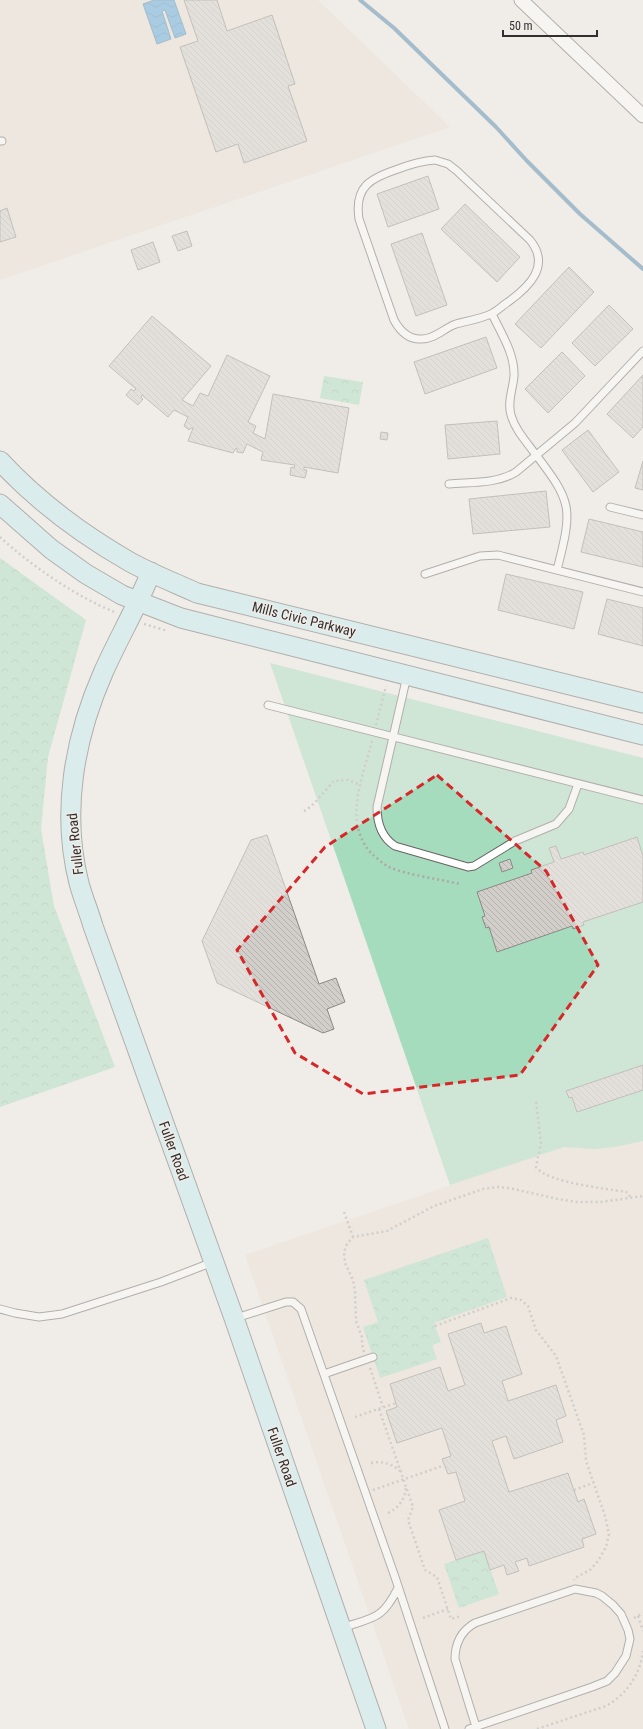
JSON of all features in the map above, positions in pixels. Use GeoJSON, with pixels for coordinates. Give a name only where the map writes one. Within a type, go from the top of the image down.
{"type":"FeatureCollection","features":[{"type":"Feature","properties":{"kind":"main road","name":"Mills Civic Parkway"},"geometry":{"type":"LineString","coordinates":[[0,462],[36,497],[100,543],[131,562],[197,593],[643,703]]}},
{"type":"Feature","properties":{"kind":"main road","name":"Mills Civic Parkway"},"geometry":{"type":"LineString","coordinates":[[0,504],[40,539],[73,564],[122,595],[181,618],[643,735]]}},
{"type":"Feature","properties":{"kind":"main road","name":"Fuller Road"},"geometry":{"type":"LineString","coordinates":[[151,572],[139,602],[103,674],[81,734],[73,770],[70,817],[73,853],[79,883],[234,1318],[376,1729]]}},
{"type":"Feature","properties":{"kind":"street"},"geometry":{"type":"LineString","coordinates":[[521,0],[643,116]]}},
{"type":"Feature","properties":{"kind":"lane"},"geometry":{"type":"LineString","coordinates":[[435,160],[448,164],[530,240],[538,253],[539,262],[537,272],[518,295],[492,314],[454,325],[432,338],[422,340],[405,334],[399,328],[394,320],[359,219],[357,207],[359,196],[364,187],[371,180],[380,175],[423,161],[435,160]]}},
{"type":"Feature","properties":{"kind":"lane"},"geometry":{"type":"LineString","coordinates":[[492,314],[509,350],[513,364],[514,377],[509,401],[510,413],[514,425],[558,484],[564,495],[568,509],[566,534],[557,570]]}},
{"type":"Feature","properties":{"kind":"lane"},"geometry":{"type":"LineString","coordinates":[[449,484],[497,480],[508,477],[574,423],[643,350]]}},
{"type":"Feature","properties":{"kind":"lane"},"geometry":{"type":"LineString","coordinates":[[610,507],[643,515]]}},
{"type":"Feature","properties":{"kind":"lane"},"geometry":{"type":"LineString","coordinates":[[425,574],[484,555],[498,555],[643,592]]}},
{"type":"Feature","properties":{"kind":"lane"},"geometry":{"type":"LineString","coordinates":[[407,675],[377,807],[377,819],[382,831],[389,842],[395,846],[468,867],[474,866],[515,840],[556,824],[569,809],[578,784]]}},
{"type":"Feature","properties":{"kind":"lane"},"geometry":{"type":"LineString","coordinates":[[268,706],[643,800]]}},
{"type":"Feature","properties":{"kind":"lane"},"geometry":{"type":"LineString","coordinates":[[0,1308],[15,1314],[39,1318],[62,1314],[161,1282],[213,1262]]}},
{"type":"Feature","properties":{"kind":"lane"},"geometry":{"type":"LineString","coordinates":[[234,1318],[286,1302],[293,1302],[301,1310],[398,1588],[445,1729]]}},
{"type":"Feature","properties":{"kind":"lane"},"geometry":{"type":"LineString","coordinates":[[324,1374],[370,1358]]}},
{"type":"Feature","properties":{"kind":"lane"},"geometry":{"type":"LineString","coordinates":[[342,1628],[377,1616],[384,1612],[398,1588]]}},
{"type":"Feature","properties":{"kind":"lane"},"geometry":{"type":"LineString","coordinates":[[575,1589],[596,1593],[613,1605],[621,1614],[630,1639],[626,1656],[622,1664],[607,1681],[473,1728],[455,1659],[455,1650],[462,1633],[475,1622],[575,1589]]}},
{"type":"Feature","properties":{"kind":"path"},"geometry":{"type":"LineString","coordinates":[[0,537],[67,588],[114,612]]}},
{"type":"Feature","properties":{"kind":"path"},"geometry":{"type":"LineString","coordinates":[[304,811],[310,809],[314,802],[334,781],[348,780],[361,785]]}},
{"type":"Feature","properties":{"kind":"path"},"geometry":{"type":"LineString","coordinates":[[536,1102],[540,1143],[536,1166],[540,1172],[554,1179],[626,1192],[629,1194],[630,1199]]}},
{"type":"Feature","properties":{"kind":"path"},"geometry":{"type":"LineString","coordinates":[[383,1407],[370,1358],[362,1344],[362,1337],[356,1321],[353,1280],[345,1263],[344,1252],[347,1244],[353,1237],[387,1231],[434,1206],[482,1189],[497,1187],[509,1188],[577,1202],[601,1202],[643,1196]]}},
{"type":"Feature","properties":{"kind":"path"},"geometry":{"type":"LineString","coordinates":[[344,1212],[353,1237]]}},
{"type":"Feature","properties":{"kind":"path"},"geometry":{"type":"LineString","coordinates":[[435,1326],[511,1298],[520,1300],[528,1306],[536,1330],[552,1348],[559,1363],[584,1435],[586,1461],[605,1516],[609,1534],[606,1546],[598,1561],[590,1570],[575,1578],[569,1591]]}},
{"type":"Feature","properties":{"kind":"path"},"geometry":{"type":"LineString","coordinates":[[355,1417],[396,1403]]}},
{"type":"Feature","properties":{"kind":"path"},"geometry":{"type":"LineString","coordinates":[[379,1409],[413,1507],[408,1520],[425,1570],[437,1577],[451,1619],[461,1616]]}},
{"type":"Feature","properties":{"kind":"path"},"geometry":{"type":"LineString","coordinates":[[371,1463],[387,1463],[401,1472]]}},
{"type":"Feature","properties":{"kind":"path"},"geometry":{"type":"LineString","coordinates":[[365,1492],[445,1465]]}},
{"type":"Feature","properties":{"kind":"path"},"geometry":{"type":"LineString","coordinates":[[574,1490],[593,1483]]}},
{"type":"Feature","properties":{"kind":"path"},"geometry":{"type":"LineString","coordinates":[[388,1513],[400,1505],[406,1492],[406,1487]]}},
{"type":"Feature","properties":{"kind":"path"},"geometry":{"type":"LineString","coordinates":[[423,1618],[448,1609]]}},
{"type":"Feature","properties":{"kind":"path"},"geometry":{"type":"LineString","coordinates":[[634,1618],[643,1613]]}},
{"type":"Feature","properties":{"kind":"path"},"geometry":{"type":"LineString","coordinates":[[638,1616],[643,1631]]}},
{"type":"Feature","properties":{"kind":"path"},"geometry":{"type":"LineString","coordinates":[[537,1729],[606,1706],[614,1701],[627,1690],[635,1678],[643,1650]]}},
{"type":"Feature","properties":{"kind":"highlighted area"},"geometry":{"type":"Polygon","coordinates":[[[437,775],[546,871],[598,965],[520,1075],[363,1094],[295,1053],[237,950],[325,847],[437,775]]]}},
{"type":"Feature","properties":{"kind":"shaded area"},"geometry":{"type":"Polygon","coordinates":[[[0,0],[318,0],[450,127],[0,280],[0,0]]]}},
{"type":"Feature","properties":{"kind":"shaded area"},"geometry":{"type":"Polygon","coordinates":[[[643,1120],[643,1729],[409,1729],[245,1255],[643,1120]]]}},
{"type":"Feature","properties":{"kind":"green space"},"geometry":{"type":"Polygon","coordinates":[[[324,376],[363,382],[359,405],[320,398],[324,376]]]}},
{"type":"Feature","properties":{"kind":"green space"},"geometry":{"type":"Polygon","coordinates":[[[0,558],[86,620],[48,757],[41,829],[54,906],[115,1067],[0,1107],[0,558]]]}},
{"type":"Feature","properties":{"kind":"green space"},"geometry":{"type":"Polygon","coordinates":[[[270,663],[643,758],[643,1141],[595,1149],[564,1147],[450,1185],[270,663]]]}},
{"type":"Feature","properties":{"kind":"green space"},"geometry":{"type":"Polygon","coordinates":[[[488,1238],[507,1297],[434,1323],[441,1342],[432,1345],[437,1359],[380,1378],[363,1327],[378,1322],[364,1280],[488,1238]]]}},
{"type":"Feature","properties":{"kind":"green space"},"geometry":{"type":"Polygon","coordinates":[[[484,1551],[499,1594],[459,1608],[444,1564],[484,1551]]]}},
{"type":"Feature","properties":{"kind":"water"},"geometry":{"type":"Polygon","coordinates":[[[154,0],[174,0],[186,34],[175,38],[165,10],[162,11],[171,39],[157,44],[143,4],[154,0]]]}},
{"type":"Feature","properties":{"kind":"building"},"geometry":{"type":"Polygon","coordinates":[[[184,0],[217,0],[227,31],[272,15],[295,84],[288,86],[307,141],[244,163],[238,144],[216,152],[180,47],[198,41],[184,0]]]}},
{"type":"Feature","properties":{"kind":"building"},"geometry":{"type":"Polygon","coordinates":[[[428,176],[439,209],[388,227],[377,194],[428,176]]]}},
{"type":"Feature","properties":{"kind":"building"},"geometry":{"type":"Polygon","coordinates":[[[465,204],[520,257],[497,282],[441,229],[465,204]]]}},
{"type":"Feature","properties":{"kind":"building"},"geometry":{"type":"Polygon","coordinates":[[[7,208],[16,237],[0,242],[0,211],[7,208]]]}},
{"type":"Feature","properties":{"kind":"building"},"geometry":{"type":"Polygon","coordinates":[[[187,231],[192,246],[178,251],[172,236],[187,231]]]}},
{"type":"Feature","properties":{"kind":"building"},"geometry":{"type":"Polygon","coordinates":[[[422,233],[447,305],[416,316],[391,244],[422,233]]]}},
{"type":"Feature","properties":{"kind":"building"},"geometry":{"type":"Polygon","coordinates":[[[153,242],[160,262],[138,270],[131,250],[153,242]]]}},
{"type":"Feature","properties":{"kind":"building"},"geometry":{"type":"Polygon","coordinates":[[[569,267],[594,292],[541,348],[515,324],[569,267]]]}},
{"type":"Feature","properties":{"kind":"building"},"geometry":{"type":"Polygon","coordinates":[[[609,305],[633,329],[595,366],[572,343],[609,305]]]}},
{"type":"Feature","properties":{"kind":"building"},"geometry":{"type":"Polygon","coordinates":[[[152,316],[211,366],[182,400],[193,406],[200,393],[208,396],[227,355],[270,376],[248,422],[256,426],[253,433],[265,439],[273,394],[349,408],[338,473],[304,467],[304,470],[307,470],[305,478],[290,475],[291,467],[294,468],[295,465],[261,460],[263,452],[247,444],[243,453],[237,452],[236,448],[233,453],[188,441],[193,428],[189,430],[184,426],[188,417],[174,410],[168,417],[142,395],[141,397],[143,399],[138,405],[126,395],[131,389],[134,391],[136,389],[109,366],[152,316]]]}},
{"type":"Feature","properties":{"kind":"building"},"geometry":{"type":"Polygon","coordinates":[[[486,337],[497,368],[425,394],[414,362],[486,337]]]}},
{"type":"Feature","properties":{"kind":"building"},"geometry":{"type":"Polygon","coordinates":[[[562,352],[585,376],[548,413],[525,389],[562,352]]]}},
{"type":"Feature","properties":{"kind":"building"},"geometry":{"type":"Polygon","coordinates":[[[643,375],[643,427],[633,438],[607,414],[643,375]]]}},
{"type":"Feature","properties":{"kind":"building"},"geometry":{"type":"Polygon","coordinates":[[[497,421],[500,454],[448,459],[445,425],[497,421]]]}},
{"type":"Feature","properties":{"kind":"building"},"geometry":{"type":"Polygon","coordinates":[[[588,430],[619,472],[593,492],[562,450],[588,430]]]}},
{"type":"Feature","properties":{"kind":"building"},"geometry":{"type":"Polygon","coordinates":[[[381,432],[388,433],[387,440],[380,439],[381,432]]]}},
{"type":"Feature","properties":{"kind":"building"},"geometry":{"type":"Polygon","coordinates":[[[643,461],[643,490],[635,488],[643,461]]]}},
{"type":"Feature","properties":{"kind":"building"},"geometry":{"type":"Polygon","coordinates":[[[546,491],[550,527],[473,534],[469,499],[546,491]]]}},
{"type":"Feature","properties":{"kind":"building"},"geometry":{"type":"Polygon","coordinates":[[[589,519],[643,532],[643,567],[581,552],[589,519]]]}},
{"type":"Feature","properties":{"kind":"building"},"geometry":{"type":"Polygon","coordinates":[[[506,574],[583,592],[574,629],[498,610],[506,574]]]}},
{"type":"Feature","properties":{"kind":"building"},"geometry":{"type":"Polygon","coordinates":[[[607,599],[643,608],[643,646],[598,634],[607,599]]]}},
{"type":"Feature","properties":{"kind":"building"},"geometry":{"type":"Polygon","coordinates":[[[267,835],[319,984],[336,978],[345,1002],[327,1009],[334,1029],[323,1033],[217,983],[202,941],[251,840],[267,835]]]}},
{"type":"Feature","properties":{"kind":"building"},"geometry":{"type":"Polygon","coordinates":[[[637,837],[643,856],[643,902],[583,922],[584,925],[573,929],[572,926],[497,952],[489,927],[486,928],[482,917],[485,916],[477,892],[532,873],[531,870],[554,862],[549,848],[556,846],[561,859],[583,852],[584,855],[637,837]]]}},
{"type":"Feature","properties":{"kind":"building"},"geometry":{"type":"Polygon","coordinates":[[[510,859],[513,868],[502,872],[499,863],[510,859]]]}},
{"type":"Feature","properties":{"kind":"building"},"geometry":{"type":"Polygon","coordinates":[[[643,1065],[643,1090],[577,1112],[572,1097],[569,1098],[566,1091],[643,1065]]]}},
{"type":"Feature","properties":{"kind":"building"},"geometry":{"type":"Polygon","coordinates":[[[481,1323],[484,1333],[506,1326],[522,1374],[502,1381],[508,1401],[556,1385],[566,1416],[556,1420],[563,1442],[514,1459],[506,1436],[492,1441],[509,1492],[568,1473],[578,1502],[584,1499],[596,1534],[582,1539],[584,1547],[529,1566],[527,1558],[515,1562],[519,1571],[507,1575],[504,1565],[490,1570],[484,1551],[456,1560],[439,1510],[465,1501],[456,1472],[448,1474],[442,1459],[451,1456],[442,1428],[397,1443],[386,1411],[397,1407],[390,1384],[440,1367],[448,1391],[465,1385],[448,1334],[481,1323]]]}},
{"type":"Feature","properties":{"kind":"waterway"},"geometry":{"type":"LineString","coordinates":[[360,0],[394,28],[496,127],[527,161],[580,214],[643,269]]}}]}
